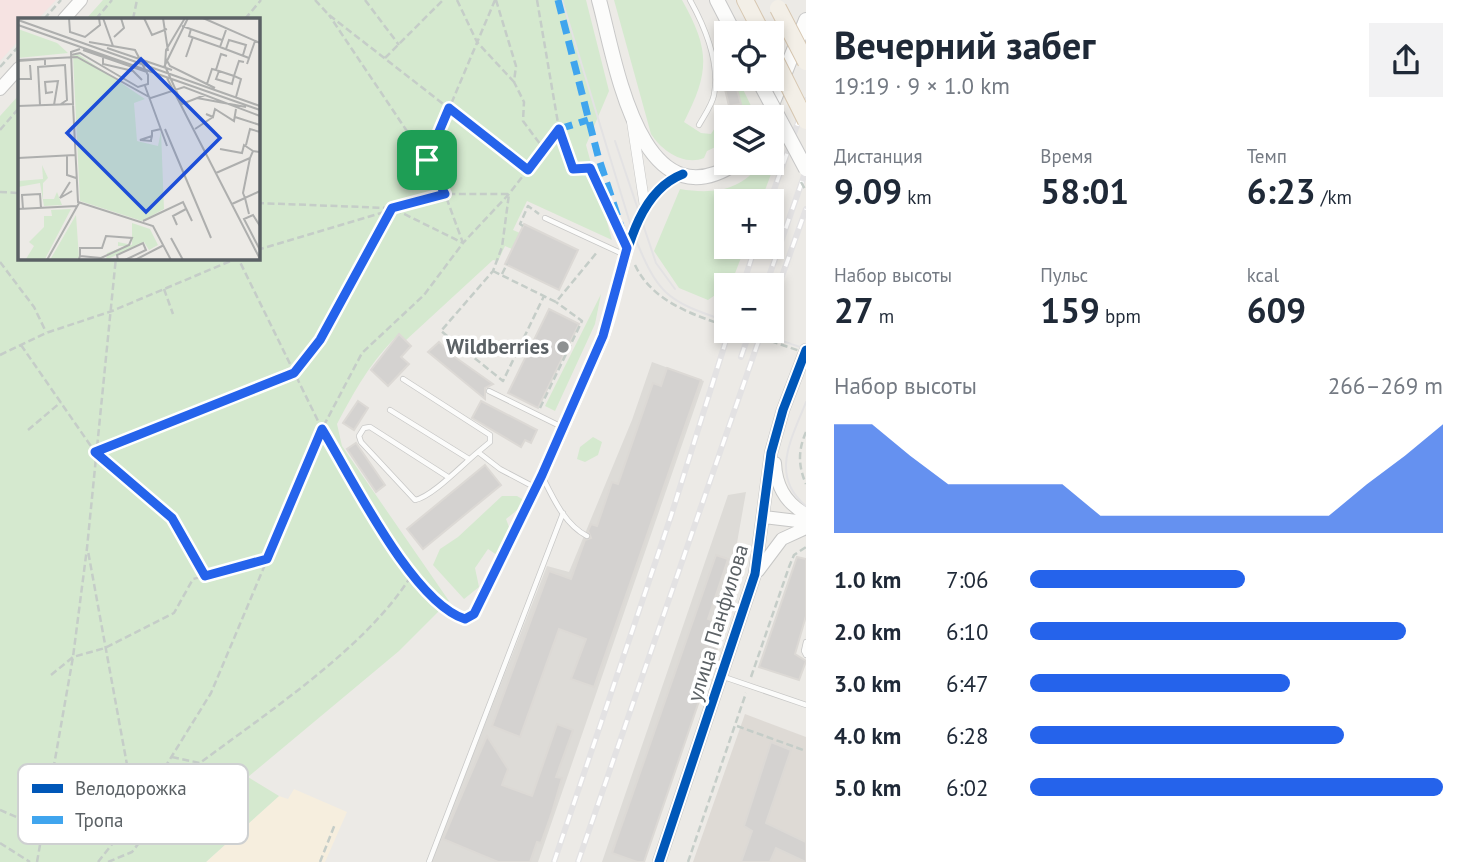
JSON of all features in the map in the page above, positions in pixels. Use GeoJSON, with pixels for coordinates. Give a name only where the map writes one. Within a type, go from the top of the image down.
{"type":"FeatureCollection","features":[{"type":"Feature","properties":{"kind":"main road"},"geometry":{"type":"LineString","coordinates":[[599,0],[632,120],[652,153],[670,168],[683,174],[706,176],[714,173]]}},
{"type":"Feature","properties":{"kind":"main road"},"geometry":{"type":"LineString","coordinates":[[717,0],[728,21]]}},
{"type":"Feature","properties":{"kind":"main road"},"geometry":{"type":"LineString","coordinates":[[745,0],[756,21]]}},
{"type":"Feature","properties":{"kind":"main road"},"geometry":{"type":"LineString","coordinates":[[776,4],[806,62]]}},
{"type":"Feature","properties":{"kind":"main road"},"geometry":{"type":"LineString","coordinates":[[772,105],[806,20]]}},
{"type":"Feature","properties":{"kind":"main road"},"geometry":{"type":"LineString","coordinates":[[784,77],[806,121]]}},
{"type":"Feature","properties":{"kind":"main road"},"geometry":{"type":"LineString","coordinates":[[764,91],[806,169]]}},
{"type":"Feature","properties":{"kind":"street"},"geometry":{"type":"LineString","coordinates":[[65,18],[82,0]]}},
{"type":"Feature","properties":{"kind":"street"},"geometry":{"type":"LineString","coordinates":[[0,89],[18,69]]}},
{"type":"Feature","properties":{"kind":"street"},"geometry":{"type":"LineString","coordinates":[[632,120],[633,146],[645,193],[644,211]]}},
{"type":"Feature","properties":{"kind":"street"},"geometry":{"type":"LineString","coordinates":[[542,475],[603,336],[626,252],[644,211],[665,182],[683,174]]}},
{"type":"Feature","properties":{"kind":"street","name":"улица Панфилова"},"geometry":{"type":"LineString","coordinates":[[659,862],[755,574],[768,472],[775,441],[783,410],[806,352]]}},
{"type":"Feature","properties":{"kind":"street"},"geometry":{"type":"LineString","coordinates":[[775,441],[776,474],[781,491],[794,508],[806,514]]}},
{"type":"Feature","properties":{"kind":"street"},"geometry":{"type":"LineString","coordinates":[[764,517],[806,522]]}},
{"type":"Feature","properties":{"kind":"street"},"geometry":{"type":"LineString","coordinates":[[755,574],[782,539],[806,528]]}},
{"type":"Feature","properties":{"kind":"lane"},"geometry":{"type":"LineString","coordinates":[[690,0],[709,42],[713,71],[714,96],[699,124]]}},
{"type":"Feature","properties":{"kind":"lane"},"geometry":{"type":"LineString","coordinates":[[545,218],[601,244],[626,252]]}},
{"type":"Feature","properties":{"kind":"lane"},"geometry":{"type":"LineString","coordinates":[[403,379],[490,435],[490,442],[469,460],[421,499],[411,498],[361,442],[360,434],[364,428],[370,427],[448,477]]}},
{"type":"Feature","properties":{"kind":"lane"},"geometry":{"type":"LineString","coordinates":[[489,391],[563,427]]}},
{"type":"Feature","properties":{"kind":"lane"},"geometry":{"type":"LineString","coordinates":[[390,410],[469,460]]}},
{"type":"Feature","properties":{"kind":"lane"},"geometry":{"type":"LineString","coordinates":[[478,452],[500,469],[536,488]]}},
{"type":"Feature","properties":{"kind":"lane"},"geometry":{"type":"LineString","coordinates":[[474,614],[542,475]]}},
{"type":"Feature","properties":{"kind":"lane"},"geometry":{"type":"LineString","coordinates":[[542,475],[576,531],[587,537]]}},
{"type":"Feature","properties":{"kind":"lane"},"geometry":{"type":"LineString","coordinates":[[429,862],[563,513]]}},
{"type":"Feature","properties":{"kind":"lane"},"geometry":{"type":"LineString","coordinates":[[806,642],[806,655]]}},
{"type":"Feature","properties":{"kind":"lane"},"geometry":{"type":"LineString","coordinates":[[722,676],[806,705]]}},
{"type":"Feature","properties":{"kind":"path"},"geometry":{"type":"LineString","coordinates":[[45,18],[61,0]]}},
{"type":"Feature","properties":{"kind":"path"},"geometry":{"type":"LineString","coordinates":[[97,18],[112,0]]}},
{"type":"Feature","properties":{"kind":"path"},"geometry":{"type":"LineString","coordinates":[[133,18],[137,0]]}},
{"type":"Feature","properties":{"kind":"path"},"geometry":{"type":"LineString","coordinates":[[246,18],[261,0]]}},
{"type":"Feature","properties":{"kind":"path"},"geometry":{"type":"LineString","coordinates":[[316,0],[329,15],[427,160],[445,194],[463,243]]}},
{"type":"Feature","properties":{"kind":"path"},"geometry":{"type":"LineString","coordinates":[[365,0],[399,45]]}},
{"type":"Feature","properties":{"kind":"path"},"geometry":{"type":"LineString","coordinates":[[385,58],[443,0]]}},
{"type":"Feature","properties":{"kind":"path"},"geometry":{"type":"LineString","coordinates":[[457,0],[477,42],[514,82],[524,102],[523,121],[543,148]]}},
{"type":"Feature","properties":{"kind":"path"},"geometry":{"type":"LineString","coordinates":[[427,160],[495,0]]}},
{"type":"Feature","properties":{"kind":"path"},"geometry":{"type":"LineString","coordinates":[[495,0],[516,66],[514,82]]}},
{"type":"Feature","properties":{"kind":"path"},"geometry":{"type":"LineString","coordinates":[[537,0],[559,129],[573,169],[590,168],[626,252],[652,287],[672,304],[714,322]]}},
{"type":"Feature","properties":{"kind":"path"},"geometry":{"type":"LineString","coordinates":[[329,15],[528,170]]}},
{"type":"Feature","properties":{"kind":"path"},"geometry":{"type":"LineString","coordinates":[[0,67],[18,48]]}},
{"type":"Feature","properties":{"kind":"path"},"geometry":{"type":"LineString","coordinates":[[0,130],[18,109]]}},
{"type":"Feature","properties":{"kind":"path"},"geometry":{"type":"LineString","coordinates":[[167,764],[211,693],[322,429],[362,353],[424,295],[463,243],[509,194],[559,129]]}},
{"type":"Feature","properties":{"kind":"path"},"geometry":{"type":"LineString","coordinates":[[0,192],[18,193]]}},
{"type":"Feature","properties":{"kind":"path"},"geometry":{"type":"LineString","coordinates":[[259,249],[445,194],[509,194]]}},
{"type":"Feature","properties":{"kind":"path"},"geometry":{"type":"LineString","coordinates":[[509,194],[502,247],[493,271],[441,331],[503,381],[544,296]]}},
{"type":"Feature","properties":{"kind":"path"},"geometry":{"type":"LineString","coordinates":[[259,203],[392,208],[463,243]]}},
{"type":"Feature","properties":{"kind":"path"},"geometry":{"type":"LineString","coordinates":[[523,226],[520,224],[528,206],[545,218]]}},
{"type":"Feature","properties":{"kind":"path"},"geometry":{"type":"LineString","coordinates":[[95,452],[294,373],[320,340],[392,208]]}},
{"type":"Feature","properties":{"kind":"path"},"geometry":{"type":"LineString","coordinates":[[556,302],[601,244]]}},
{"type":"Feature","properties":{"kind":"path"},"geometry":{"type":"LineString","coordinates":[[54,764],[73,657],[87,548],[116,259]]}},
{"type":"Feature","properties":{"kind":"path"},"geometry":{"type":"LineString","coordinates":[[0,355],[46,333],[112,311],[237,259]]}},
{"type":"Feature","properties":{"kind":"path"},"geometry":{"type":"LineString","coordinates":[[239,259],[322,429],[411,576],[451,615],[465,619],[474,614]]}},
{"type":"Feature","properties":{"kind":"path"},"geometry":{"type":"LineString","coordinates":[[0,262],[34,307],[46,333]]}},
{"type":"Feature","properties":{"kind":"path"},"geometry":{"type":"LineString","coordinates":[[501,275],[507,264]]}},
{"type":"Feature","properties":{"kind":"path"},"geometry":{"type":"LineString","coordinates":[[493,271],[556,302],[582,321],[537,414]]}},
{"type":"Feature","properties":{"kind":"path"},"geometry":{"type":"LineString","coordinates":[[164,289],[173,314]]}},
{"type":"Feature","properties":{"kind":"path"},"geometry":{"type":"LineString","coordinates":[[778,343],[806,352]]}},
{"type":"Feature","properties":{"kind":"path"},"geometry":{"type":"LineString","coordinates":[[21,345],[95,452],[172,518],[205,576]]}},
{"type":"Feature","properties":{"kind":"path"},"geometry":{"type":"LineString","coordinates":[[28,430],[61,402]]}},
{"type":"Feature","properties":{"kind":"path"},"geometry":{"type":"LineString","coordinates":[[806,432],[800,455],[800,469],[806,484]]}},
{"type":"Feature","properties":{"kind":"path"},"geometry":{"type":"LineString","coordinates":[[688,862],[794,555],[806,547]]}},
{"type":"Feature","properties":{"kind":"path"},"geometry":{"type":"LineString","coordinates":[[87,548],[127,764]]}},
{"type":"Feature","properties":{"kind":"path"},"geometry":{"type":"LineString","coordinates":[[51,675],[73,657],[106,648],[174,613],[193,579],[267,559]]}},
{"type":"Feature","properties":{"kind":"path"},"geometry":{"type":"LineString","coordinates":[[171,757],[200,763],[307,684],[396,600],[411,576]]}},
{"type":"Feature","properties":{"kind":"path"},"geometry":{"type":"LineString","coordinates":[[737,726],[806,751]]}},
{"type":"Feature","properties":{"kind":"path"},"geometry":{"type":"LineString","coordinates":[[1,811],[18,818]]}},
{"type":"Feature","properties":{"kind":"path"},"geometry":{"type":"LineString","coordinates":[[320,862],[335,824]]}},
{"type":"Feature","properties":{"kind":"path"},"geometry":{"type":"LineString","coordinates":[[0,844],[30,862]]}},
{"type":"Feature","properties":{"kind":"path"},"geometry":{"type":"LineString","coordinates":[[37,862],[40,844]]}},
{"type":"Feature","properties":{"kind":"path"},"geometry":{"type":"LineString","coordinates":[[98,862],[112,844]]}},
{"type":"Feature","properties":{"kind":"path"},"geometry":{"type":"LineString","coordinates":[[108,862],[132,852],[138,844]]}},
{"type":"Feature","properties":{"kind":"shaded area"},"geometry":{"type":"Polygon","coordinates":[[[0,0],[56,0],[39,18],[18,18],[18,41],[0,61],[0,0]]]}},
{"type":"Feature","properties":{"kind":"shaded area"},"geometry":{"type":"Polygon","coordinates":[[[652,362],[704,381],[538,862],[431,862],[547,566],[569,572],[632,420],[652,362]]]}},
{"type":"Feature","properties":{"kind":"shaded area"},"geometry":{"type":"Polygon","coordinates":[[[746,492],[732,571],[737,572],[725,625],[644,862],[602,862],[728,495],[746,492]]]}},
{"type":"Feature","properties":{"kind":"shaded area"},"geometry":{"type":"Polygon","coordinates":[[[745,714],[806,737],[806,862],[693,862],[745,714]]]}},
{"type":"Feature","properties":{"kind":"shaded area"},"geometry":{"type":"Polygon","coordinates":[[[294,789],[347,812],[325,862],[206,862],[226,844],[248,844],[248,824],[279,796],[288,799],[294,789]]]}},
{"type":"Feature","properties":{"kind":"green space"},"geometry":{"type":"Polygon","coordinates":[[[103,0],[586,0],[609,91],[586,145],[612,240],[527,201],[513,230],[520,233],[512,249],[505,246],[498,261],[493,260],[405,341],[399,334],[372,365],[337,424],[342,446],[449,601],[399,651],[248,777],[248,764],[18,764],[18,844],[226,844],[206,862],[0,862],[0,116],[18,96],[18,259],[259,259],[259,18],[87,18],[103,0]]]}},
{"type":"Feature","properties":{"kind":"green space"},"geometry":{"type":"Polygon","coordinates":[[[614,0],[682,0],[702,47],[699,88],[684,122],[701,133],[711,134],[714,129],[714,148],[707,151],[704,158],[689,160],[667,151],[651,134],[614,0]]]}},
{"type":"Feature","properties":{"kind":"green space"},"geometry":{"type":"Polygon","coordinates":[[[737,91],[744,91],[751,105],[733,105],[740,103],[737,91]]]}},
{"type":"Feature","properties":{"kind":"green space"},"geometry":{"type":"Polygon","coordinates":[[[750,175],[771,175],[765,189],[724,189],[750,175]]]}},
{"type":"Feature","properties":{"kind":"green space"},"geometry":{"type":"Polygon","coordinates":[[[680,189],[714,191],[714,259],[740,259],[735,273],[714,273],[714,296],[708,300],[679,288],[654,251],[680,189]]]}},
{"type":"Feature","properties":{"kind":"green space"},"geometry":{"type":"Polygon","coordinates":[[[601,294],[595,324],[555,411],[545,406],[601,294]]]}},
{"type":"Feature","properties":{"kind":"green space"},"geometry":{"type":"Polygon","coordinates":[[[593,437],[602,442],[598,455],[585,462],[577,459],[580,447],[593,437]]]}},
{"type":"Feature","properties":{"kind":"green space"},"geometry":{"type":"Polygon","coordinates":[[[502,496],[517,496],[527,502],[506,519],[511,532],[497,555],[488,549],[475,568],[479,587],[464,599],[433,565],[440,549],[458,537],[502,496]]]}},
{"type":"Feature","properties":{"kind":"green space"},"geometry":{"type":"Polygon","coordinates":[[[248,777],[279,796],[248,824],[248,777]]]}},
{"type":"Feature","properties":{"kind":"building"},"geometry":{"type":"Polygon","coordinates":[[[725,91],[737,91],[741,104],[729,105],[725,91]]]}},
{"type":"Feature","properties":{"kind":"building"},"geometry":{"type":"Polygon","coordinates":[[[524,224],[578,250],[559,290],[505,264],[524,224]]]}},
{"type":"Feature","properties":{"kind":"building"},"geometry":{"type":"Polygon","coordinates":[[[549,309],[579,324],[538,408],[508,393],[549,309]]]}},
{"type":"Feature","properties":{"kind":"building"},"geometry":{"type":"Polygon","coordinates":[[[399,334],[411,346],[401,357],[409,364],[388,386],[371,370],[399,334]]]}},
{"type":"Feature","properties":{"kind":"building"},"geometry":{"type":"Polygon","coordinates":[[[439,342],[452,355],[493,384],[485,388],[485,399],[428,352],[439,342]]]}},
{"type":"Feature","properties":{"kind":"building"},"geometry":{"type":"Polygon","coordinates":[[[667,368],[701,380],[594,687],[571,679],[586,639],[559,629],[520,737],[492,726],[549,571],[571,579],[585,540],[591,538],[588,531],[591,524],[597,526],[612,482],[618,484],[653,383],[661,386],[667,368]]]}},
{"type":"Feature","properties":{"kind":"building"},"geometry":{"type":"Polygon","coordinates":[[[358,401],[368,408],[354,430],[343,423],[358,401]]]}},
{"type":"Feature","properties":{"kind":"building"},"geometry":{"type":"Polygon","coordinates":[[[481,401],[537,430],[531,443],[525,440],[521,447],[472,418],[481,401]]]}},
{"type":"Feature","properties":{"kind":"building"},"geometry":{"type":"Polygon","coordinates":[[[356,443],[385,485],[376,492],[347,449],[356,443]]]}},
{"type":"Feature","properties":{"kind":"building"},"geometry":{"type":"Polygon","coordinates":[[[485,465],[501,485],[423,549],[407,529],[485,465]]]}},
{"type":"Feature","properties":{"kind":"building"},"geometry":{"type":"Polygon","coordinates":[[[716,555],[728,559],[708,619],[725,625],[644,862],[637,862],[612,853],[716,555]]]}},
{"type":"Feature","properties":{"kind":"building"},"geometry":{"type":"Polygon","coordinates":[[[797,557],[806,559],[806,616],[795,654],[806,661],[799,680],[759,667],[797,557]]]}},
{"type":"Feature","properties":{"kind":"building"},"geometry":{"type":"Polygon","coordinates":[[[557,724],[573,730],[556,777],[562,778],[552,812],[541,843],[537,842],[530,862],[498,862],[443,839],[487,736],[508,769],[502,785],[532,796],[557,724]]]}},
{"type":"Feature","properties":{"kind":"building"},"geometry":{"type":"Polygon","coordinates":[[[771,742],[791,750],[766,823],[806,842],[806,862],[776,848],[770,862],[741,862],[752,831],[744,826],[771,742]]]}},
{"type":"Feature","properties":{"kind":"tram line"},"geometry":{"type":"LineString","coordinates":[[562,0],[633,233],[649,270],[676,300],[714,316]]}},
{"type":"Feature","properties":{"kind":"tram line"},"geometry":{"type":"LineString","coordinates":[[615,141],[656,263],[675,289]]}},
{"type":"Feature","properties":{"kind":"tram line"},"geometry":{"type":"LineString","coordinates":[[784,342],[806,349]]}},
{"type":"Feature","properties":{"kind":"tram line"},"geometry":{"type":"LineString","coordinates":[[806,402],[790,443],[786,469],[788,482],[806,506]]}},
{"type":"Feature","properties":{"kind":"railway"},"geometry":{"type":"LineString","coordinates":[[774,189],[806,100]]}},
{"type":"Feature","properties":{"kind":"railway"},"geometry":{"type":"LineString","coordinates":[[770,273],[806,170]]}},
{"type":"Feature","properties":{"kind":"railway"},"geometry":{"type":"LineString","coordinates":[[783,273],[806,209]]}},
{"type":"Feature","properties":{"kind":"railway"},"geometry":{"type":"LineString","coordinates":[[747,273],[751,259]]}},
{"type":"Feature","properties":{"kind":"railway"},"geometry":{"type":"LineString","coordinates":[[554,862],[671,516],[725,343]]}},
{"type":"Feature","properties":{"kind":"railway"},"geometry":{"type":"LineString","coordinates":[[741,357],[746,343]]}},
{"type":"Feature","properties":{"kind":"railway"},"geometry":{"type":"LineString","coordinates":[[578,862],[758,343]]}},
{"type":"Feature","properties":{"kind":"marked path"},"geometry":{"type":"LineString","coordinates":[[558,0],[598,156],[627,245]]}},
{"type":"Feature","properties":{"kind":"marked path"},"geometry":{"type":"LineString","coordinates":[[559,129],[588,120]]}},
{"type":"Feature","properties":{"kind":"cycle path"},"geometry":{"type":"LineString","coordinates":[[542,475],[603,337],[638,222],[649,202],[664,185],[683,174]]}},
{"type":"Feature","properties":{"kind":"cycle path"},"geometry":{"type":"LineString","coordinates":[[659,862],[755,574],[771,453],[783,410],[806,350]]}},
{"type":"Feature","properties":{"kind":"place","name":"Wildberries"},"geometry":{"type":"Point","coordinates":[563,347]}},
{"type":"Feature","properties":{"kind":"route"},"geometry":{"type":"LineString","coordinates":[[449,108],[528,170],[559,129],[573,169],[590,168],[627,248],[617,295],[603,336],[542,475],[474,614],[465,619],[451,615],[411,576],[322,429],[267,559],[205,576],[172,518],[95,452],[294,373],[320,340],[392,208],[445,194],[427,160],[449,108]]}}]}
